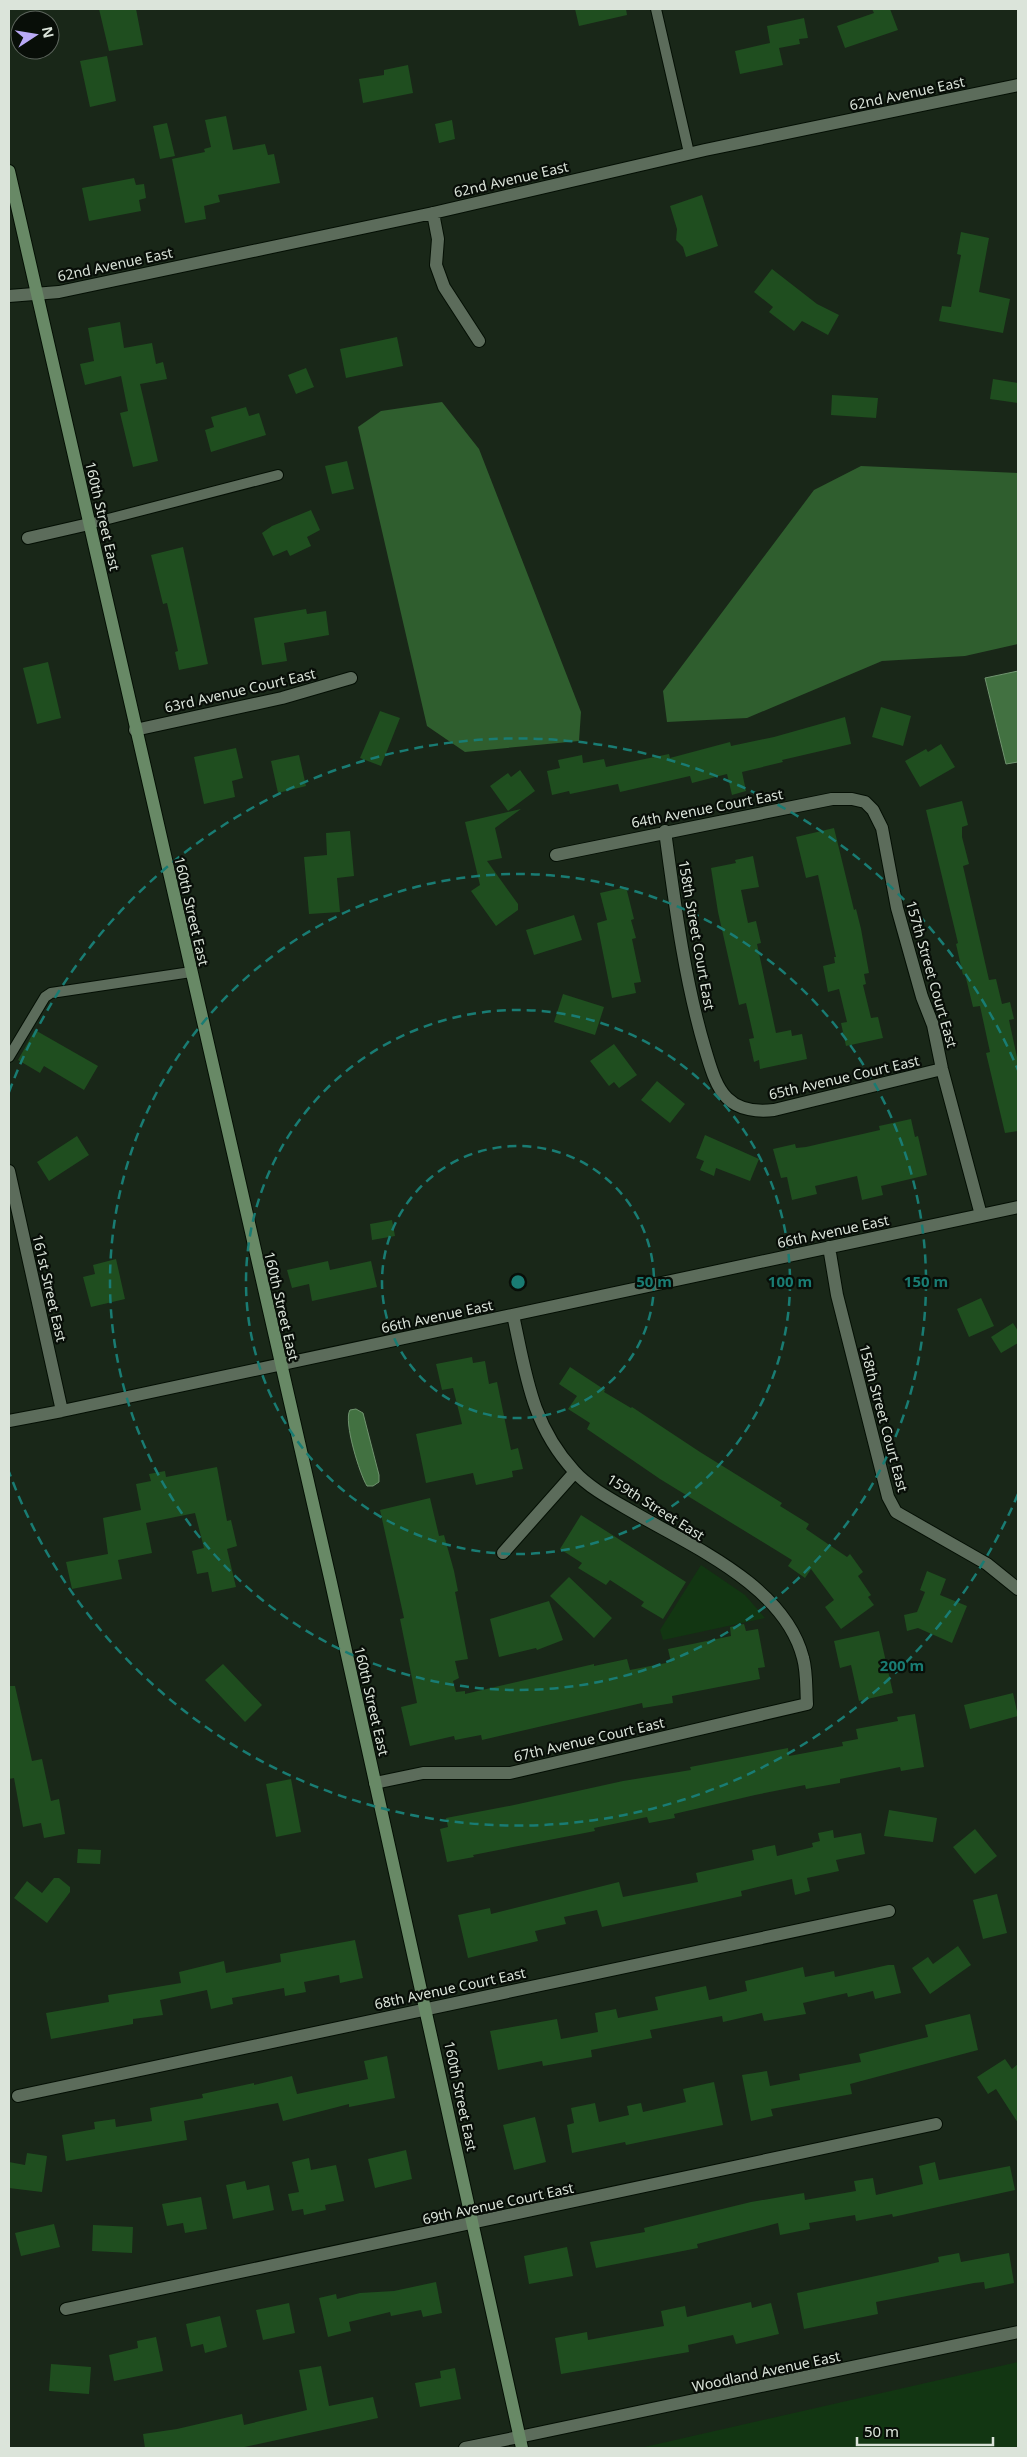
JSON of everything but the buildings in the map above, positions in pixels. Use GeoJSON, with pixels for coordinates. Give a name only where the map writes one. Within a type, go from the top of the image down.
{"type":"FeatureCollection","features":[{"type":"Feature","properties":{"kind":"main road","name":"160th Street East"},"geometry":{"type":"LineString","coordinates":[[9,172],[426,2008],[520,2442]]}},
{"type":"Feature","properties":{"kind":"street","name":"62nd Avenue East"},"geometry":{"type":"LineString","coordinates":[[9,296],[58,292],[433,213],[689,153],[1018,86]]}},
{"type":"Feature","properties":{"kind":"street"},"geometry":{"type":"LineString","coordinates":[[433,213],[438,239],[436,265],[444,287],[479,341]]}},
{"type":"Feature","properties":{"kind":"street"},"geometry":{"type":"LineString","coordinates":[[28,538],[89,524]]}},
{"type":"Feature","properties":{"kind":"street","name":"63rd Avenue Court East"},"geometry":{"type":"LineString","coordinates":[[135,730],[282,698],[351,678]]}},
{"type":"Feature","properties":{"kind":"street","name":"64th Avenue Court East"},"geometry":{"type":"LineString","coordinates":[[556,855],[665,831],[832,799],[852,798],[865,802]]}},
{"type":"Feature","properties":{"kind":"street","name":"157th Street Court East"},"geometry":{"type":"LineString","coordinates":[[865,802],[873,810],[882,828],[896,908],[922,997],[933,1025],[942,1069],[981,1215]]}},
{"type":"Feature","properties":{"kind":"street","name":"158th Street Court East"},"geometry":{"type":"LineString","coordinates":[[665,831],[687,981],[711,1067],[726,1098]]}},
{"type":"Feature","properties":{"kind":"street","name":"65th Avenue Court East"},"geometry":{"type":"LineString","coordinates":[[726,1098],[745,1108],[759,1112],[774,1110],[942,1069]]}},
{"type":"Feature","properties":{"kind":"street","name":"161st Street East"},"geometry":{"type":"LineString","coordinates":[[9,1171],[62,1411]]}},
{"type":"Feature","properties":{"kind":"street","name":"66th Avenue East"},"geometry":{"type":"LineString","coordinates":[[9,1421],[1018,1207]]}},
{"type":"Feature","properties":{"kind":"street","name":"158th Street Court East"},"geometry":{"type":"LineString","coordinates":[[829,1247],[836,1295],[888,1497],[896,1512],[987,1564],[1018,1589]]}},
{"type":"Feature","properties":{"kind":"street","name":"159th Street East"},"geometry":{"type":"LineString","coordinates":[[513,1315],[533,1406],[547,1436],[575,1472],[614,1501],[743,1577],[770,1600],[790,1627],[804,1659],[807,1704]]}},
{"type":"Feature","properties":{"kind":"street"},"geometry":{"type":"LineString","coordinates":[[503,1552],[575,1472]]}},
{"type":"Feature","properties":{"kind":"street","name":"67th Avenue Court East"},"geometry":{"type":"LineString","coordinates":[[375,1783],[423,1774],[510,1773],[807,1704]]}},
{"type":"Feature","properties":{"kind":"street","name":"68th Avenue Court East"},"geometry":{"type":"LineString","coordinates":[[18,2096],[890,1911]]}},
{"type":"Feature","properties":{"kind":"street","name":"69th Avenue Court East"},"geometry":{"type":"LineString","coordinates":[[66,2309],[473,2224],[936,2124]]}},
{"type":"Feature","properties":{"kind":"street","name":"Woodland Avenue East"},"geometry":{"type":"LineString","coordinates":[[465,2448],[520,2442],[1018,2332]]}},
{"type":"Feature","properties":{"kind":"lane"},"geometry":{"type":"LineString","coordinates":[[656,9],[689,153]]}},
{"type":"Feature","properties":{"kind":"lane"},"geometry":{"type":"LineString","coordinates":[[89,524],[278,475]]}},
{"type":"Feature","properties":{"kind":"lane"},"geometry":{"type":"LineString","coordinates":[[9,1057],[45,997],[51,992],[191,972]]}},
{"type":"Feature","properties":{"kind":"shaded area"},"geometry":{"type":"Polygon","coordinates":[[[442,402],[479,449],[581,712],[579,741],[465,752],[427,726],[358,427],[381,411],[442,402]]]}},
{"type":"Feature","properties":{"kind":"shaded area"},"geometry":{"type":"Polygon","coordinates":[[[861,466],[1018,473],[1018,644],[965,656],[882,661],[747,718],[667,722],[663,691],[814,490],[861,466]]]}},
{"type":"Feature","properties":{"kind":"shaded area"},"geometry":{"type":"Polygon","coordinates":[[[1018,671],[1018,762],[1006,764],[985,678],[1018,671]]]}},
{"type":"Feature","properties":{"kind":"shaded area"},"geometry":{"type":"Polygon","coordinates":[[[356,1409],[363,1413],[379,1475],[379,1482],[373,1486],[367,1486],[364,1480],[350,1436],[348,1416],[350,1410],[356,1409]]]}},
{"type":"Feature","properties":{"kind":"shaded area"},"geometry":{"type":"Polygon","coordinates":[[[701,1565],[745,1595],[765,1618],[663,1640],[660,1630],[701,1565]]]}},
{"type":"Feature","properties":{"kind":"shaded area"},"geometry":{"type":"Polygon","coordinates":[[[1018,2362],[1018,2448],[640,2448],[1018,2362]]]}}]}
